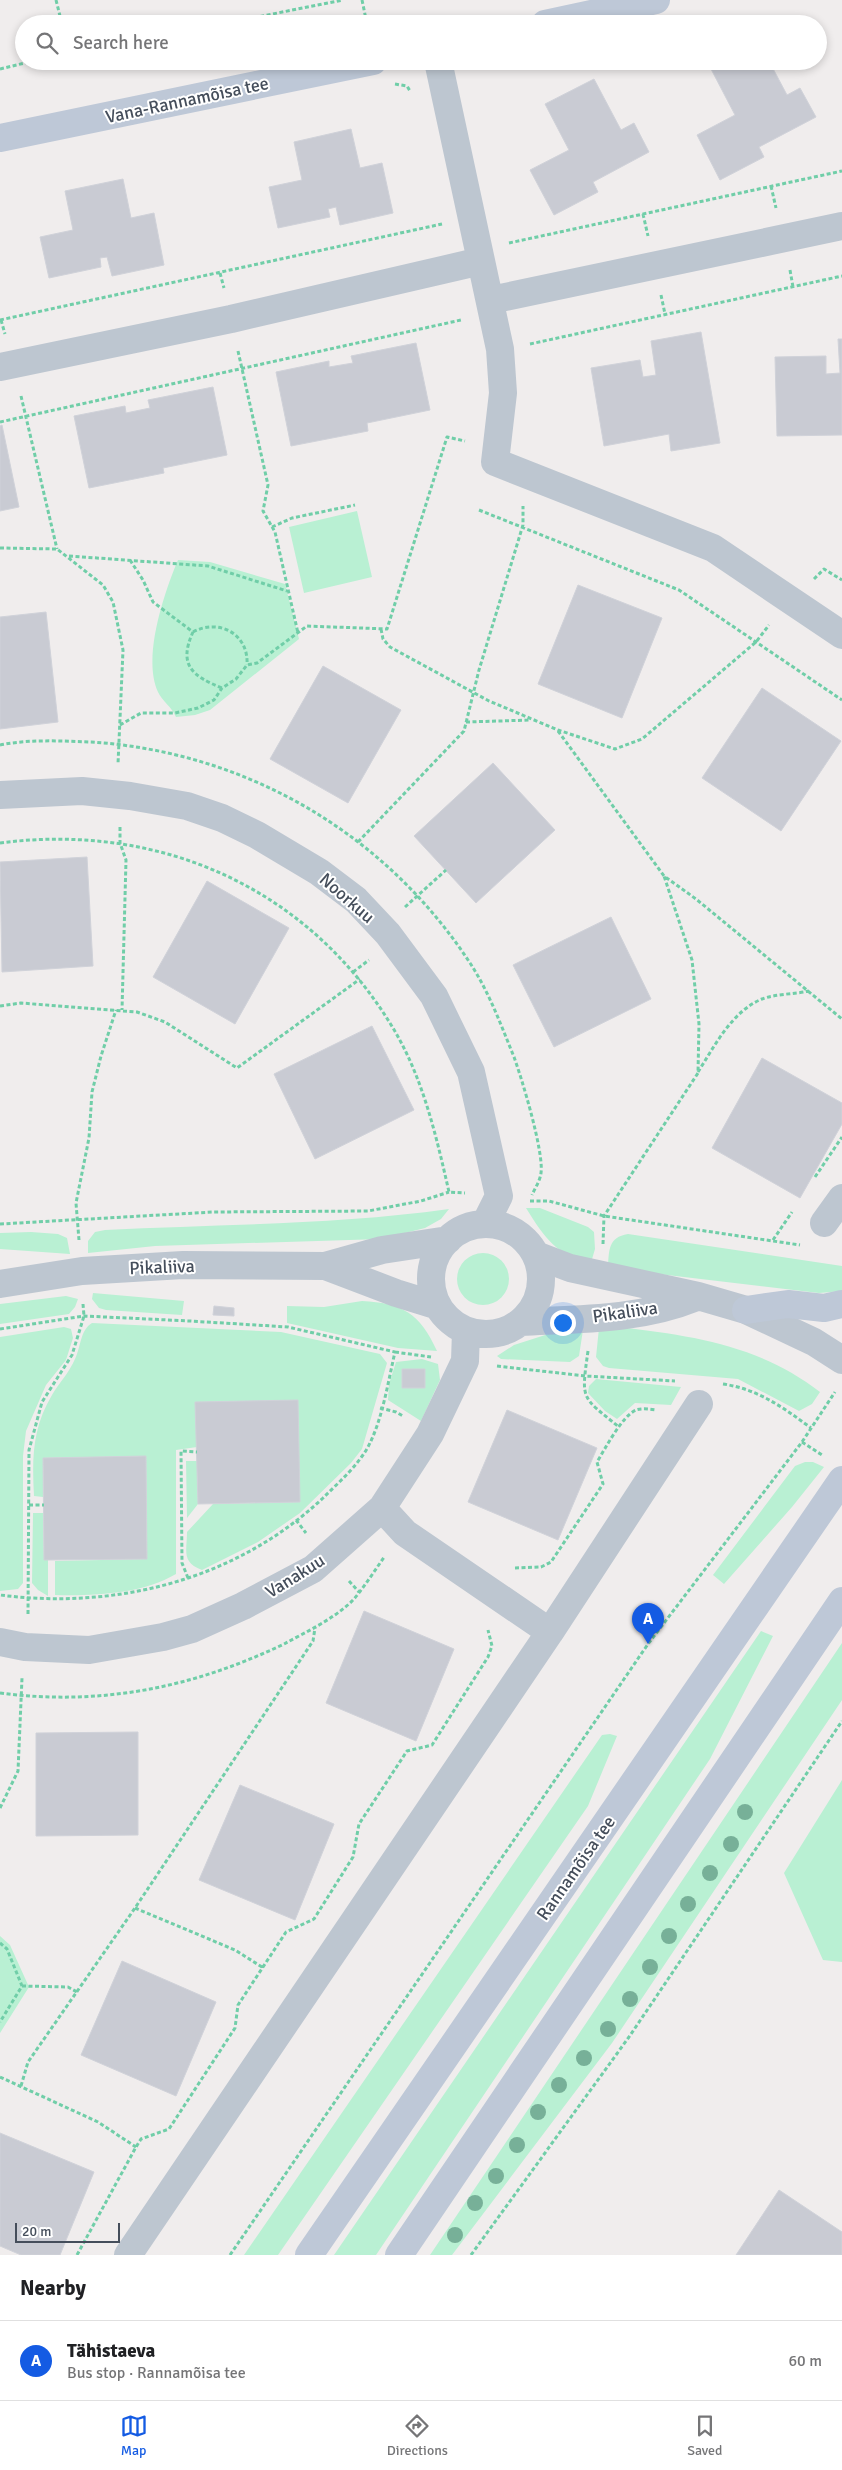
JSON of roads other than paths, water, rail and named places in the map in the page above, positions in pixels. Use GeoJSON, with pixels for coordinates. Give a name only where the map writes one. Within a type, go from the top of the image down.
{"type":"FeatureCollection","features":[{"type":"Feature","properties":{"kind":"main road"},"geometry":{"type":"LineString","coordinates":[[587,15],[656,0]]}},
{"type":"Feature","properties":{"kind":"main road","name":"Vana-Rannamõisa tee"},"geometry":{"type":"LineString","coordinates":[[0,138],[329,70]]}},
{"type":"Feature","properties":{"kind":"main road"},"geometry":{"type":"LineString","coordinates":[[746,1310],[788,1304],[824,1308],[842,1304]]}},
{"type":"Feature","properties":{"kind":"main road","name":"Rannamõisa tee"},"geometry":{"type":"LineString","coordinates":[[309,2255],[836,1470]]}},
{"type":"Feature","properties":{"kind":"main road"},"geometry":{"type":"LineString","coordinates":[[398,2255],[842,1601]]}},
{"type":"Feature","properties":{"kind":"street"},"geometry":{"type":"LineString","coordinates":[[440,70],[472,221],[490,253],[491,300],[500,349],[503,393],[495,462],[713,548],[842,635]]}},
{"type":"Feature","properties":{"kind":"street"},"geometry":{"type":"LineString","coordinates":[[491,300],[842,226]]}},
{"type":"Feature","properties":{"kind":"street"},"geometry":{"type":"LineString","coordinates":[[7,366],[231,319],[490,253]]}},
{"type":"Feature","properties":{"kind":"street","name":"Noorkuu"},"geometry":{"type":"LineString","coordinates":[[0,795],[82,791],[118,794],[187,806],[222,818],[257,834],[319,872],[356,900],[388,934],[434,996],[471,1072],[499,1196],[485,1224]]}},
{"type":"Feature","properties":{"kind":"street"},"geometry":{"type":"LineString","coordinates":[[824,1223],[842,1198]]}},
{"type":"Feature","properties":{"kind":"street"},"geometry":{"type":"LineString","coordinates":[[485,1224],[501,1226],[515,1232],[527,1242],[536,1255],[541,1273],[540,1292],[533,1309],[521,1322],[509,1330],[494,1334],[466,1331],[445,1317],[438,1306],[432,1289],[431,1271],[437,1254],[448,1240],[459,1231],[485,1224]]}},
{"type":"Feature","properties":{"kind":"street"},"geometry":{"type":"LineString","coordinates":[[325,1266],[382,1250],[448,1240]]}},
{"type":"Feature","properties":{"kind":"street","name":"Pikaliiva"},"geometry":{"type":"LineString","coordinates":[[536,1255],[578,1270],[698,1296],[746,1310],[814,1342],[842,1360]]}},
{"type":"Feature","properties":{"kind":"street","name":"Pikaliiva"},"geometry":{"type":"LineString","coordinates":[[0,1284],[82,1271],[183,1265],[325,1266]]}},
{"type":"Feature","properties":{"kind":"street"},"geometry":{"type":"LineString","coordinates":[[325,1266],[396,1293],[438,1306]]}},
{"type":"Feature","properties":{"kind":"street","name":"Pikaliiva"},"geometry":{"type":"LineString","coordinates":[[521,1322],[616,1316],[679,1304],[698,1296]]}},
{"type":"Feature","properties":{"kind":"street","name":"Vanakuu"},"geometry":{"type":"LineString","coordinates":[[12,1644],[89,1650],[126,1645],[192,1629],[243,1606],[313,1569],[382,1508],[430,1434],[465,1361],[466,1331]]}},
{"type":"Feature","properties":{"kind":"street"},"geometry":{"type":"LineString","coordinates":[[128,2255],[550,1632],[699,1404]]}},
{"type":"Feature","properties":{"kind":"street"},"geometry":{"type":"LineString","coordinates":[[382,1508],[405,1533],[550,1632]]}},
{"type":"Feature","properties":{"kind":"place","name":"Tähistaeva"},"geometry":{"type":"Point","coordinates":[648,1644]}}]}
